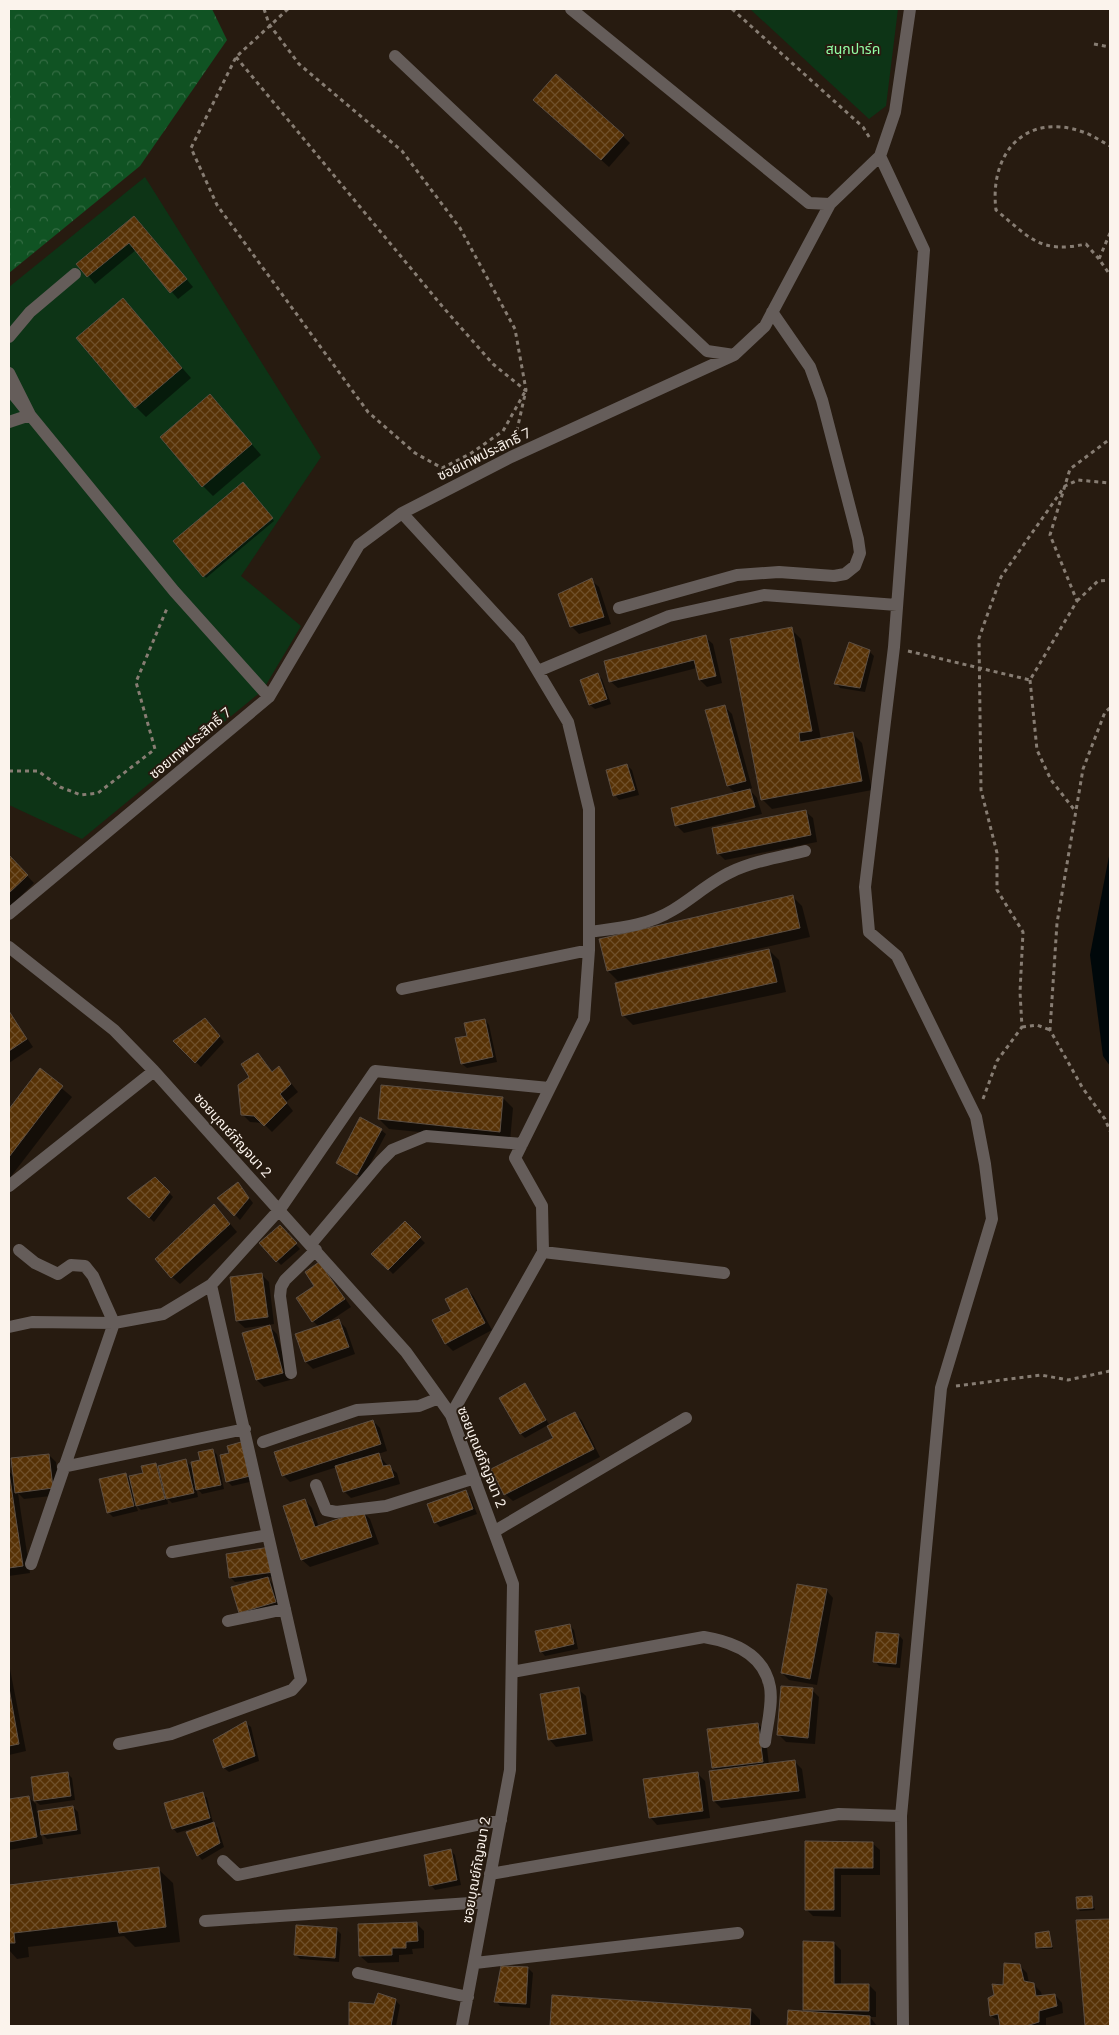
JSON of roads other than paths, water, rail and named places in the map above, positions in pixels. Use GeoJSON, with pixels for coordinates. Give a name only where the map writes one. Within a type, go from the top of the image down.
{"type":"FeatureCollection","features":[{"type":"Feature","properties":{"kind":"street"},"geometry":{"type":"LineString","coordinates":[[571,9],[809,203],[830,204]]}},
{"type":"Feature","properties":{"kind":"street","name":"ซอยเทพประสิทธิ์ 7"},"geometry":{"type":"LineString","coordinates":[[9,914],[269,697],[359,545],[402,513],[511,457],[734,355],[765,326],[830,204],[880,156],[895,112],[910,9]]}},
{"type":"Feature","properties":{"kind":"street"},"geometry":{"type":"LineString","coordinates":[[395,56],[707,350],[734,355]]}},
{"type":"Feature","properties":{"kind":"street"},"geometry":{"type":"LineString","coordinates":[[880,156],[924,250],[894,648],[865,887],[869,932],[897,956],[976,1117],[985,1164],[992,1218],[941,1388],[900,1816],[903,2026]]}},
{"type":"Feature","properties":{"kind":"street"},"geometry":{"type":"LineString","coordinates":[[9,337],[30,312],[75,274]]}},
{"type":"Feature","properties":{"kind":"street"},"geometry":{"type":"LineString","coordinates":[[619,608],[738,575],[779,572],[834,576],[845,574],[855,566],[860,553],[858,539],[822,400],[810,367],[772,312]]}},
{"type":"Feature","properties":{"kind":"street"},"geometry":{"type":"LineString","coordinates":[[9,373],[30,415]]}},
{"type":"Feature","properties":{"kind":"street"},"geometry":{"type":"LineString","coordinates":[[9,389],[174,591],[269,697]]}},
{"type":"Feature","properties":{"kind":"street"},"geometry":{"type":"LineString","coordinates":[[9,422],[30,415]]}},
{"type":"Feature","properties":{"kind":"street"},"geometry":{"type":"LineString","coordinates":[[402,513],[519,640],[568,722],[589,809],[589,950],[584,1019],[515,1158],[542,1206],[542,1252],[451,1416]]}},
{"type":"Feature","properties":{"kind":"street"},"geometry":{"type":"LineString","coordinates":[[538,671],[669,616],[764,595],[897,605]]}},
{"type":"Feature","properties":{"kind":"street"},"geometry":{"type":"LineString","coordinates":[[589,932],[626,927],[650,921],[672,911],[730,872],[749,865],[805,851]]}},
{"type":"Feature","properties":{"kind":"street","name":"ซอยบุณย์กัญจนา 2"},"geometry":{"type":"LineString","coordinates":[[9,947],[114,1030],[154,1071],[280,1209],[406,1352],[451,1416],[513,1584],[510,1770],[490,1874],[476,1963],[462,2026]]}},
{"type":"Feature","properties":{"kind":"street"},"geometry":{"type":"LineString","coordinates":[[402,989],[589,950]]}},
{"type":"Feature","properties":{"kind":"street"},"geometry":{"type":"LineString","coordinates":[[9,1186],[154,1071]]}},
{"type":"Feature","properties":{"kind":"street"},"geometry":{"type":"LineString","coordinates":[[9,1327],[32,1322],[114,1323],[163,1314],[211,1284],[280,1209],[375,1071],[549,1088]]}},
{"type":"Feature","properties":{"kind":"street"},"geometry":{"type":"LineString","coordinates":[[291,1373],[280,1296],[281,1287],[380,1162],[392,1150],[407,1142],[426,1136],[522,1144]]}},
{"type":"Feature","properties":{"kind":"street"},"geometry":{"type":"LineString","coordinates":[[19,1250],[35,1263],[58,1274],[71,1265],[84,1266],[93,1276],[114,1323],[31,1564]]}},
{"type":"Feature","properties":{"kind":"street"},"geometry":{"type":"LineString","coordinates":[[542,1252],[724,1274]]}},
{"type":"Feature","properties":{"kind":"street"},"geometry":{"type":"LineString","coordinates":[[119,1744],[172,1734],[298,1686],[301,1680],[211,1284]]}},
{"type":"Feature","properties":{"kind":"street"},"geometry":{"type":"LineString","coordinates":[[263,1442],[357,1410],[419,1406],[439,1398]]}},
{"type":"Feature","properties":{"kind":"street"},"geometry":{"type":"LineString","coordinates":[[495,1531],[686,1418]]}},
{"type":"Feature","properties":{"kind":"street"},"geometry":{"type":"LineString","coordinates":[[63,1468],[245,1429]]}},
{"type":"Feature","properties":{"kind":"street"},"geometry":{"type":"LineString","coordinates":[[316,1485],[326,1510],[336,1512],[386,1506],[475,1478]]}},
{"type":"Feature","properties":{"kind":"street"},"geometry":{"type":"LineString","coordinates":[[172,1552],[268,1535]]}},
{"type":"Feature","properties":{"kind":"street"},"geometry":{"type":"LineString","coordinates":[[228,1621],[285,1609]]}},
{"type":"Feature","properties":{"kind":"street"},"geometry":{"type":"LineString","coordinates":[[512,1672],[704,1637],[728,1641],[750,1654],[765,1670],[770,1689],[765,1742]]}},
{"type":"Feature","properties":{"kind":"street"},"geometry":{"type":"LineString","coordinates":[[490,1874],[839,1814],[900,1816]]}},
{"type":"Feature","properties":{"kind":"street"},"geometry":{"type":"LineString","coordinates":[[223,1861],[238,1875],[500,1820]]}},
{"type":"Feature","properties":{"kind":"street"},"geometry":{"type":"LineString","coordinates":[[206,1921],[486,1902]]}},
{"type":"Feature","properties":{"kind":"street"},"geometry":{"type":"LineString","coordinates":[[476,1963],[738,1933]]}},
{"type":"Feature","properties":{"kind":"street"},"geometry":{"type":"LineString","coordinates":[[358,1973],[468,1996]]}},
{"type":"Feature","properties":{"kind":"park label","name":"สนุกปาร์ค"},"geometry":{"type":"Point","coordinates":[853,49]}}]}
